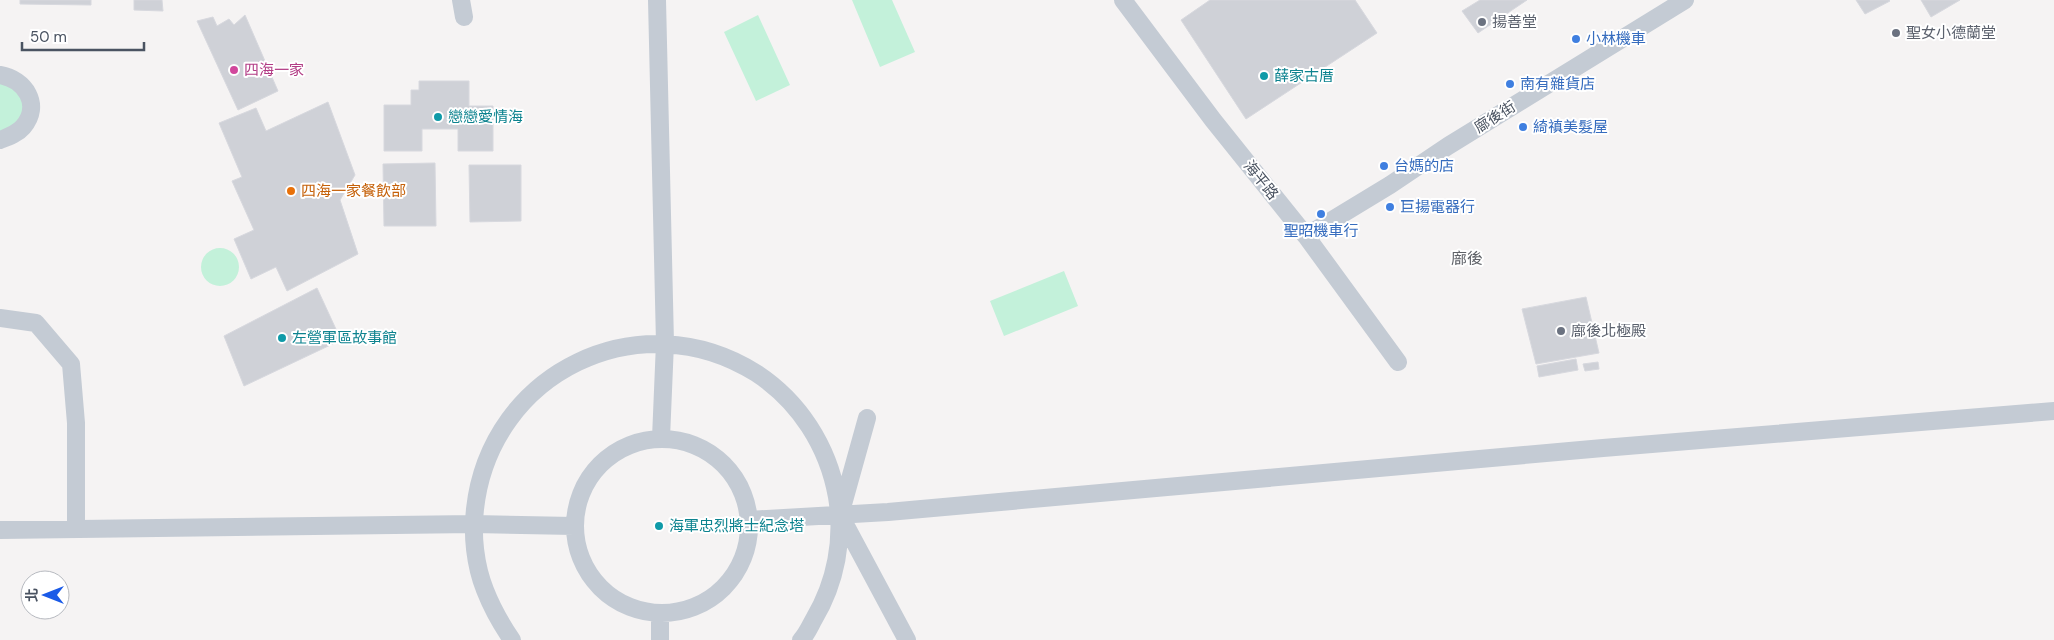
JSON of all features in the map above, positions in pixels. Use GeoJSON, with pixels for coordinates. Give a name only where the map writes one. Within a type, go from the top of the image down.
{"type":"FeatureCollection","features":[{"type":"Feature","properties":{"kind":"street"},"geometry":{"type":"LineString","coordinates":[[461,0],[464,18]]}},
{"type":"Feature","properties":{"kind":"street"},"geometry":{"type":"LineString","coordinates":[[657,0],[665,343],[661,438]]}},
{"type":"Feature","properties":{"kind":"street","name":"海平路"},"geometry":{"type":"LineString","coordinates":[[1123,0],[1214,120],[1306,236],[1398,362]]}},
{"type":"Feature","properties":{"kind":"street","name":"廍後街"},"geometry":{"type":"LineString","coordinates":[[1306,236],[1685,0]]}},
{"type":"Feature","properties":{"kind":"street"},"geometry":{"type":"LineString","coordinates":[[0,75],[9,76],[18,81],[28,94],[31,109],[29,118],[17,133],[0,140]]}},
{"type":"Feature","properties":{"kind":"street"},"geometry":{"type":"LineString","coordinates":[[0,318],[36,323],[71,364],[76,423],[76,529]]}},
{"type":"Feature","properties":{"kind":"street"},"geometry":{"type":"LineString","coordinates":[[512,640],[497,618],[484,588],[476,556],[474,524],[477,492],[486,460],[501,431],[526,399],[544,383],[571,365],[600,352],[632,345],[665,343],[702,349],[738,362],[770,383],[798,410],[819,442],[833,477],[840,515],[907,640]]}},
{"type":"Feature","properties":{"kind":"street"},"geometry":{"type":"LineString","coordinates":[[749,520],[840,515],[1613,447],[2054,411]]}},
{"type":"Feature","properties":{"kind":"street"},"geometry":{"type":"LineString","coordinates":[[801,640],[826,599],[838,558],[840,515],[867,418]]}},
{"type":"Feature","properties":{"kind":"street"},"geometry":{"type":"LineString","coordinates":[[661,438],[687,442],[710,453],[730,470],[743,493],[749,520],[748,540],[743,560],[732,578],[718,594],[681,612],[660,614],[638,611],[617,602],[599,588],[586,569],[577,548],[574,526],[578,498],[591,474],[610,455],[634,442],[661,438]]}},
{"type":"Feature","properties":{"kind":"street"},"geometry":{"type":"LineString","coordinates":[[0,530],[474,524],[574,526]]}},
{"type":"Feature","properties":{"kind":"street"},"geometry":{"type":"LineString","coordinates":[[660,614],[660,640]]}},
{"type":"Feature","properties":{"kind":"green space"},"geometry":{"type":"Polygon","coordinates":[[[852,0],[892,0],[915,52],[880,67],[852,0]]]}},
{"type":"Feature","properties":{"kind":"green space"},"geometry":{"type":"Polygon","coordinates":[[[758,15],[790,85],[756,101],[724,32],[758,15]]]}},
{"type":"Feature","properties":{"kind":"green space"},"geometry":{"type":"Polygon","coordinates":[[[0,81],[23,94],[24,119],[0,134],[0,81]]]}},
{"type":"Feature","properties":{"kind":"green space"},"geometry":{"type":"Polygon","coordinates":[[[220,248],[234,253],[239,267],[234,281],[220,286],[206,281],[201,267],[206,253],[220,248]]]}},
{"type":"Feature","properties":{"kind":"green space"},"geometry":{"type":"Polygon","coordinates":[[[1064,271],[1078,306],[1004,336],[990,301],[1064,271]]]}},
{"type":"Feature","properties":{"kind":"building"},"geometry":{"type":"Polygon","coordinates":[[[20,0],[91,0],[91,5],[20,4],[20,0]]]}},
{"type":"Feature","properties":{"kind":"building"},"geometry":{"type":"Polygon","coordinates":[[[134,0],[162,0],[163,11],[134,10],[134,0]]]}},
{"type":"Feature","properties":{"kind":"building","name":"薛家古厝"},"geometry":{"type":"Polygon","coordinates":[[[1210,0],[1355,0],[1377,33],[1246,119],[1181,20],[1210,0]]]}},
{"type":"Feature","properties":{"kind":"building","name":"揚善堂"},"geometry":{"type":"Polygon","coordinates":[[[1480,0],[1527,0],[1478,33],[1462,11],[1480,0]]]}},
{"type":"Feature","properties":{"kind":"building"},"geometry":{"type":"Polygon","coordinates":[[[1856,0],[1889,0],[1890,1],[1865,14],[1856,0]]]}},
{"type":"Feature","properties":{"kind":"building"},"geometry":{"type":"Polygon","coordinates":[[[1921,0],[1960,0],[1931,17],[1921,0]]]}},
{"type":"Feature","properties":{"kind":"building"},"geometry":{"type":"Polygon","coordinates":[[[245,15],[278,91],[238,110],[197,21],[213,17],[217,26],[229,19],[234,25],[245,15]]]}},
{"type":"Feature","properties":{"kind":"building","name":"戀戀愛情海"},"geometry":{"type":"Polygon","coordinates":[[[419,81],[469,81],[469,106],[493,106],[493,151],[458,151],[458,129],[422,129],[422,151],[384,151],[384,105],[411,105],[411,90],[419,90],[419,81]]]}},
{"type":"Feature","properties":{"kind":"building","name":"四海一家餐飲部"},"geometry":{"type":"Polygon","coordinates":[[[328,102],[355,175],[340,200],[358,254],[287,291],[276,267],[251,279],[234,239],[254,230],[232,181],[242,177],[219,123],[256,108],[266,131],[328,102]]]}},
{"type":"Feature","properties":{"kind":"building","name":"戀戀愛情海"},"geometry":{"type":"Polygon","coordinates":[[[435,163],[436,226],[384,226],[383,164],[435,163]]]}},
{"type":"Feature","properties":{"kind":"building","name":"戀戀愛情海"},"geometry":{"type":"Polygon","coordinates":[[[469,165],[521,165],[521,221],[470,222],[469,165]]]}},
{"type":"Feature","properties":{"kind":"building","name":"左營軍區故事館"},"geometry":{"type":"Polygon","coordinates":[[[317,288],[341,340],[244,386],[224,336],[317,288]]]}},
{"type":"Feature","properties":{"kind":"building","name":"廍後北極殿"},"geometry":{"type":"Polygon","coordinates":[[[1586,297],[1599,353],[1536,364],[1522,309],[1586,297]]]}},
{"type":"Feature","properties":{"kind":"building"},"geometry":{"type":"Polygon","coordinates":[[[1576,359],[1578,370],[1539,377],[1537,366],[1576,359]]]}},
{"type":"Feature","properties":{"kind":"building"},"geometry":{"type":"Polygon","coordinates":[[[1598,362],[1599,369],[1585,371],[1583,364],[1598,362]]]}},
{"type":"Feature","properties":{"kind":"place","name":"揚善堂"},"geometry":{"type":"Point","coordinates":[1482,22]}},
{"type":"Feature","properties":{"kind":"place","name":"聖女小德蘭堂"},"geometry":{"type":"Point","coordinates":[1896,33]}},
{"type":"Feature","properties":{"kind":"place","name":"小林機車"},"geometry":{"type":"Point","coordinates":[1576,39]}},
{"type":"Feature","properties":{"kind":"place","name":"四海一家"},"geometry":{"type":"Point","coordinates":[234,70]}},
{"type":"Feature","properties":{"kind":"place","name":"薛家古厝"},"geometry":{"type":"Point","coordinates":[1264,76]}},
{"type":"Feature","properties":{"kind":"place","name":"南有雜貨店"},"geometry":{"type":"Point","coordinates":[1510,84]}},
{"type":"Feature","properties":{"kind":"place","name":"戀戀愛情海"},"geometry":{"type":"Point","coordinates":[438,117]}},
{"type":"Feature","properties":{"kind":"place","name":"綺禛美髮屋"},"geometry":{"type":"Point","coordinates":[1523,127]}},
{"type":"Feature","properties":{"kind":"place","name":"台媽的店"},"geometry":{"type":"Point","coordinates":[1384,166]}},
{"type":"Feature","properties":{"kind":"place","name":"四海一家餐飲部"},"geometry":{"type":"Point","coordinates":[291,191]}},
{"type":"Feature","properties":{"kind":"place","name":"巨揚電器行"},"geometry":{"type":"Point","coordinates":[1390,207]}},
{"type":"Feature","properties":{"kind":"place","name":"聖昭機車行"},"geometry":{"type":"Point","coordinates":[1321,214]}},
{"type":"Feature","properties":{"kind":"place","name":"廍後北極殿"},"geometry":{"type":"Point","coordinates":[1561,331]}},
{"type":"Feature","properties":{"kind":"place","name":"左營軍區故事館"},"geometry":{"type":"Point","coordinates":[282,338]}},
{"type":"Feature","properties":{"kind":"place","name":"海軍忠烈將士紀念塔"},"geometry":{"type":"Point","coordinates":[659,526]}},
{"type":"Feature","properties":{"kind":"district","name":"廍後"},"geometry":{"type":"Point","coordinates":[1467,258]}}]}
